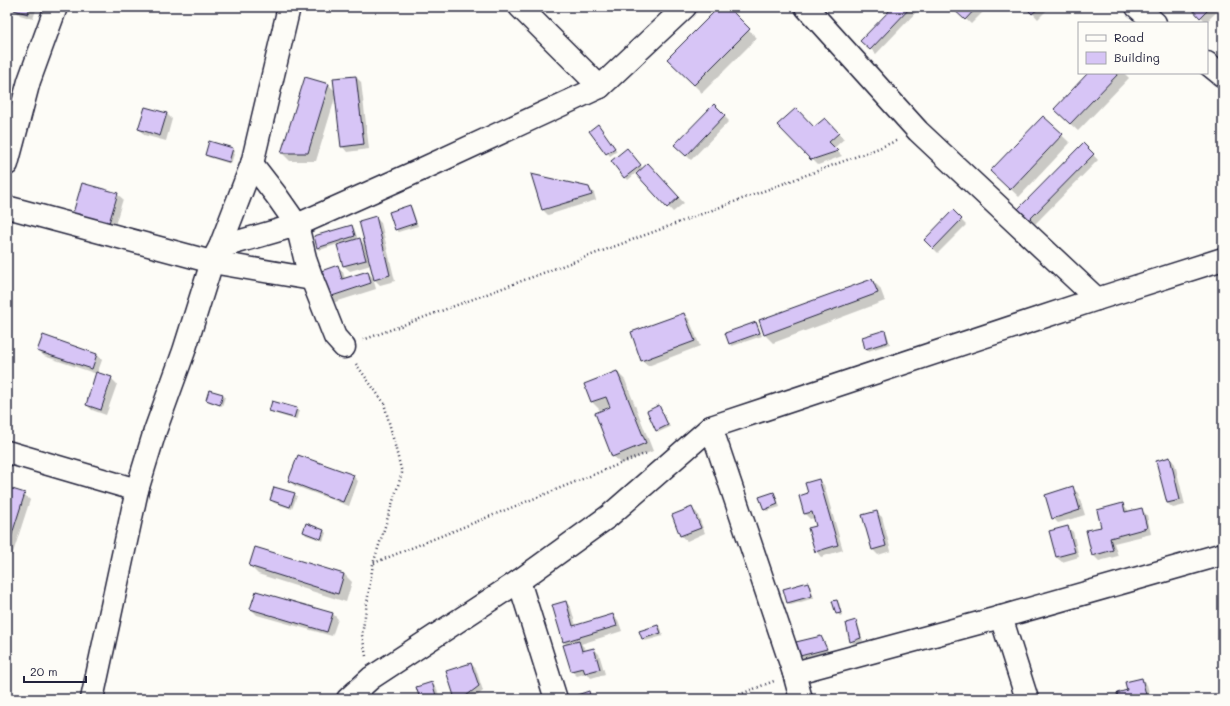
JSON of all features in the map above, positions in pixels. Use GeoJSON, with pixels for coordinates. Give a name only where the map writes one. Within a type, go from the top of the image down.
{"type":"FeatureCollection","features":[{"type":"Feature","properties":{"kind":"street"},"geometry":{"type":"LineString","coordinates":[[7,164],[29,80],[56,7]]}},
{"type":"Feature","properties":{"kind":"street"},"geometry":{"type":"LineString","coordinates":[[92,699],[137,490],[155,431],[184,351],[216,254],[252,164],[289,7]]}},
{"type":"Feature","properties":{"kind":"street"},"geometry":{"type":"LineString","coordinates":[[520,7],[600,87]]}},
{"type":"Feature","properties":{"kind":"street"},"geometry":{"type":"LineString","coordinates":[[216,254],[297,225],[600,87],[685,7]]}},
{"type":"Feature","properties":{"kind":"street"},"geometry":{"type":"LineString","coordinates":[[806,7],[918,131],[1097,299]]}},
{"type":"Feature","properties":{"kind":"street"},"geometry":{"type":"LineString","coordinates":[[1137,7],[1154,22]]}},
{"type":"Feature","properties":{"kind":"street"},"geometry":{"type":"LineString","coordinates":[[1208,64],[1223,76]]}},
{"type":"Feature","properties":{"kind":"street"},"geometry":{"type":"LineString","coordinates":[[252,164],[276,194],[297,225],[306,262],[312,278],[335,337],[344,347]]}},
{"type":"Feature","properties":{"kind":"street"},"geometry":{"type":"LineString","coordinates":[[7,207],[216,254],[312,278]]}},
{"type":"Feature","properties":{"kind":"street"},"geometry":{"type":"LineString","coordinates":[[348,699],[371,678],[519,581],[609,516],[711,427],[1097,299],[1223,259]]}},
{"type":"Feature","properties":{"kind":"street"},"geometry":{"type":"LineString","coordinates":[[711,427],[794,673],[801,699]]}},
{"type":"Feature","properties":{"kind":"street"},"geometry":{"type":"LineString","coordinates":[[7,452],[137,490]]}},
{"type":"Feature","properties":{"kind":"street"},"geometry":{"type":"LineString","coordinates":[[794,673],[1001,617],[1223,554]]}},
{"type":"Feature","properties":{"kind":"street"},"geometry":{"type":"LineString","coordinates":[[519,581],[556,699]]}},
{"type":"Feature","properties":{"kind":"street"},"geometry":{"type":"LineString","coordinates":[[1001,617],[1026,699]]}},
{"type":"Feature","properties":{"kind":"path"},"geometry":{"type":"LineString","coordinates":[[371,678],[362,635],[373,564],[402,473],[384,403],[344,347],[879,148],[918,131]]}},
{"type":"Feature","properties":{"kind":"path"},"geometry":{"type":"LineString","coordinates":[[373,564],[652,451]]}},
{"type":"Feature","properties":{"kind":"path"},"geometry":{"type":"LineString","coordinates":[[728,699],[794,673]]}},
{"type":"Feature","properties":{"kind":"building"},"geometry":{"type":"Polygon","coordinates":[[[15,7],[30,7],[28,14],[14,10],[15,7]]]}},
{"type":"Feature","properties":{"kind":"building"},"geometry":{"type":"Polygon","coordinates":[[[719,7],[728,7],[750,29],[694,85],[667,59],[719,7]]]}},
{"type":"Feature","properties":{"kind":"building"},"geometry":{"type":"Polygon","coordinates":[[[893,7],[911,7],[870,50],[860,41],[893,7]]]}},
{"type":"Feature","properties":{"kind":"building"},"geometry":{"type":"Polygon","coordinates":[[[951,7],[977,7],[965,20],[951,7]]]}},
{"type":"Feature","properties":{"kind":"building"},"geometry":{"type":"Polygon","coordinates":[[[1025,7],[1040,7],[1032,14],[1025,7]]]}},
{"type":"Feature","properties":{"kind":"building"},"geometry":{"type":"Polygon","coordinates":[[[1190,7],[1211,7],[1200,18],[1190,7]]]}},
{"type":"Feature","properties":{"kind":"building"},"geometry":{"type":"Polygon","coordinates":[[[1087,74],[1118,74],[1070,124],[1054,109],[1087,74]]]}},
{"type":"Feature","properties":{"kind":"building"},"geometry":{"type":"Polygon","coordinates":[[[356,76],[364,144],[341,147],[333,78],[356,76]]]}},
{"type":"Feature","properties":{"kind":"building"},"geometry":{"type":"Polygon","coordinates":[[[305,77],[329,84],[308,153],[281,153],[305,77]]]}},
{"type":"Feature","properties":{"kind":"building"},"geometry":{"type":"Polygon","coordinates":[[[714,104],[725,115],[686,156],[674,145],[714,104]]]}},
{"type":"Feature","properties":{"kind":"building"},"geometry":{"type":"Polygon","coordinates":[[[145,107],[167,113],[160,136],[138,129],[145,107]]]}},
{"type":"Feature","properties":{"kind":"building"},"geometry":{"type":"Polygon","coordinates":[[[796,108],[814,127],[825,118],[839,133],[829,142],[838,151],[811,160],[777,125],[796,108]]]}},
{"type":"Feature","properties":{"kind":"building"},"geometry":{"type":"Polygon","coordinates":[[[1043,116],[1063,134],[1010,190],[990,171],[1043,116]]]}},
{"type":"Feature","properties":{"kind":"building"},"geometry":{"type":"Polygon","coordinates":[[[598,124],[615,148],[606,154],[589,131],[598,124]]]}},
{"type":"Feature","properties":{"kind":"building"},"geometry":{"type":"Polygon","coordinates":[[[209,141],[233,148],[229,162],[205,155],[209,141]]]}},
{"type":"Feature","properties":{"kind":"building"},"geometry":{"type":"Polygon","coordinates":[[[1083,143],[1094,154],[1029,220],[1018,209],[1083,143]]]}},
{"type":"Feature","properties":{"kind":"building"},"geometry":{"type":"Polygon","coordinates":[[[627,148],[641,165],[624,178],[611,161],[627,148]]]}},
{"type":"Feature","properties":{"kind":"building"},"geometry":{"type":"Polygon","coordinates":[[[648,163],[679,197],[667,208],[636,174],[648,163]]]}},
{"type":"Feature","properties":{"kind":"building"},"geometry":{"type":"Polygon","coordinates":[[[531,174],[589,187],[592,195],[542,210],[531,174]]]}},
{"type":"Feature","properties":{"kind":"building"},"geometry":{"type":"Polygon","coordinates":[[[82,183],[118,193],[109,223],[73,213],[82,183]]]}},
{"type":"Feature","properties":{"kind":"building"},"geometry":{"type":"Polygon","coordinates":[[[410,205],[416,223],[395,230],[389,212],[410,205]]]}},
{"type":"Feature","properties":{"kind":"building"},"geometry":{"type":"Polygon","coordinates":[[[953,210],[962,219],[933,249],[924,240],[953,210]]]}},
{"type":"Feature","properties":{"kind":"building"},"geometry":{"type":"Polygon","coordinates":[[[376,216],[390,275],[374,280],[359,221],[376,216]]]}},
{"type":"Feature","properties":{"kind":"building"},"geometry":{"type":"Polygon","coordinates":[[[352,225],[355,236],[317,248],[314,236],[352,225]]]}},
{"type":"Feature","properties":{"kind":"building"},"geometry":{"type":"Polygon","coordinates":[[[360,238],[366,260],[343,266],[337,245],[360,238]]]}},
{"type":"Feature","properties":{"kind":"building"},"geometry":{"type":"Polygon","coordinates":[[[338,265],[342,279],[368,271],[371,283],[326,298],[325,284],[321,271],[338,265]]]}},
{"type":"Feature","properties":{"kind":"building"},"geometry":{"type":"Polygon","coordinates":[[[872,279],[878,293],[764,335],[759,320],[872,279]]]}},
{"type":"Feature","properties":{"kind":"building"},"geometry":{"type":"Polygon","coordinates":[[[684,313],[695,341],[641,361],[631,332],[684,313]]]}},
{"type":"Feature","properties":{"kind":"building"},"geometry":{"type":"Polygon","coordinates":[[[756,322],[760,333],[729,344],[725,333],[756,322]]]}},
{"type":"Feature","properties":{"kind":"building"},"geometry":{"type":"Polygon","coordinates":[[[885,330],[888,342],[865,349],[862,337],[885,330]]]}},
{"type":"Feature","properties":{"kind":"building"},"geometry":{"type":"Polygon","coordinates":[[[43,335],[97,354],[92,369],[37,351],[43,335]]]}},
{"type":"Feature","properties":{"kind":"building"},"geometry":{"type":"Polygon","coordinates":[[[617,371],[646,443],[612,457],[595,413],[610,407],[606,397],[591,402],[584,384],[617,371]]]}},
{"type":"Feature","properties":{"kind":"building"},"geometry":{"type":"Polygon","coordinates":[[[96,372],[112,377],[101,410],[86,405],[96,372]]]}},
{"type":"Feature","properties":{"kind":"building"},"geometry":{"type":"Polygon","coordinates":[[[209,390],[223,394],[220,405],[206,400],[209,390]]]}},
{"type":"Feature","properties":{"kind":"building"},"geometry":{"type":"Polygon","coordinates":[[[272,401],[297,408],[294,418],[269,411],[272,401]]]}},
{"type":"Feature","properties":{"kind":"building"},"geometry":{"type":"Polygon","coordinates":[[[659,405],[668,425],[656,431],[647,411],[659,405]]]}},
{"type":"Feature","properties":{"kind":"building"},"geometry":{"type":"Polygon","coordinates":[[[298,455],[354,475],[343,502],[288,481],[298,455]]]}},
{"type":"Feature","properties":{"kind":"building"},"geometry":{"type":"Polygon","coordinates":[[[1170,457],[1180,500],[1167,503],[1156,461],[1170,457]]]}},
{"type":"Feature","properties":{"kind":"building"},"geometry":{"type":"Polygon","coordinates":[[[819,479],[838,545],[815,552],[808,528],[816,526],[812,512],[804,514],[799,496],[808,493],[805,483],[819,479]]]}},
{"type":"Feature","properties":{"kind":"building"},"geometry":{"type":"Polygon","coordinates":[[[1073,486],[1080,510],[1052,519],[1045,495],[1073,486]]]}},
{"type":"Feature","properties":{"kind":"building"},"geometry":{"type":"Polygon","coordinates":[[[274,487],[295,493],[290,507],[270,500],[274,487]]]}},
{"type":"Feature","properties":{"kind":"building"},"geometry":{"type":"Polygon","coordinates":[[[9,488],[25,493],[7,550],[7,495],[9,488]]]}},
{"type":"Feature","properties":{"kind":"building"},"geometry":{"type":"Polygon","coordinates":[[[774,492],[778,504],[764,510],[759,497],[774,492]]]}},
{"type":"Feature","properties":{"kind":"building"},"geometry":{"type":"Polygon","coordinates":[[[1123,503],[1125,512],[1142,508],[1147,528],[1110,538],[1113,550],[1092,556],[1086,530],[1101,527],[1097,510],[1123,503]]]}},
{"type":"Feature","properties":{"kind":"building"},"geometry":{"type":"Polygon","coordinates":[[[692,507],[701,528],[680,536],[672,515],[692,507]]]}},
{"type":"Feature","properties":{"kind":"building"},"geometry":{"type":"Polygon","coordinates":[[[877,511],[886,546],[872,550],[862,515],[877,511]]]}},
{"type":"Feature","properties":{"kind":"building"},"geometry":{"type":"Polygon","coordinates":[[[306,523],[324,530],[321,539],[303,532],[306,523]]]}},
{"type":"Feature","properties":{"kind":"building"},"geometry":{"type":"Polygon","coordinates":[[[1068,526],[1075,552],[1056,557],[1049,531],[1068,526]]]}},
{"type":"Feature","properties":{"kind":"building"},"geometry":{"type":"Polygon","coordinates":[[[255,547],[344,574],[338,594],[249,566],[255,547]]]}},
{"type":"Feature","properties":{"kind":"building"},"geometry":{"type":"Polygon","coordinates":[[[808,582],[812,596],[787,603],[783,589],[808,582]]]}},
{"type":"Feature","properties":{"kind":"building"},"geometry":{"type":"Polygon","coordinates":[[[256,591],[333,613],[327,632],[250,609],[256,591]]]}},
{"type":"Feature","properties":{"kind":"building"},"geometry":{"type":"Polygon","coordinates":[[[837,600],[841,613],[836,614],[832,601],[837,600]]]}},
{"type":"Feature","properties":{"kind":"building"},"geometry":{"type":"Polygon","coordinates":[[[566,601],[573,626],[613,614],[617,626],[563,642],[552,605],[566,601]]]}},
{"type":"Feature","properties":{"kind":"building"},"geometry":{"type":"Polygon","coordinates":[[[856,620],[861,638],[850,642],[846,623],[856,620]]]}},
{"type":"Feature","properties":{"kind":"building"},"geometry":{"type":"Polygon","coordinates":[[[658,625],[661,633],[642,639],[639,631],[658,625]]]}},
{"type":"Feature","properties":{"kind":"building"},"geometry":{"type":"Polygon","coordinates":[[[821,636],[827,649],[800,656],[796,642],[821,636]]]}},
{"type":"Feature","properties":{"kind":"building"},"geometry":{"type":"Polygon","coordinates":[[[579,641],[582,651],[594,648],[600,669],[585,673],[583,668],[571,671],[563,645],[579,641]]]}},
{"type":"Feature","properties":{"kind":"building"},"geometry":{"type":"Polygon","coordinates":[[[471,663],[479,686],[462,699],[455,699],[446,671],[471,663]]]}},
{"type":"Feature","properties":{"kind":"building"},"geometry":{"type":"Polygon","coordinates":[[[1142,678],[1147,699],[1118,699],[1117,693],[1127,690],[1125,682],[1142,678]]]}},
{"type":"Feature","properties":{"kind":"building"},"geometry":{"type":"Polygon","coordinates":[[[432,682],[437,699],[420,699],[416,687],[432,682]]]}},
{"type":"Feature","properties":{"kind":"building"},"geometry":{"type":"Polygon","coordinates":[[[589,691],[591,699],[578,699],[577,695],[589,691]]]}}]}
